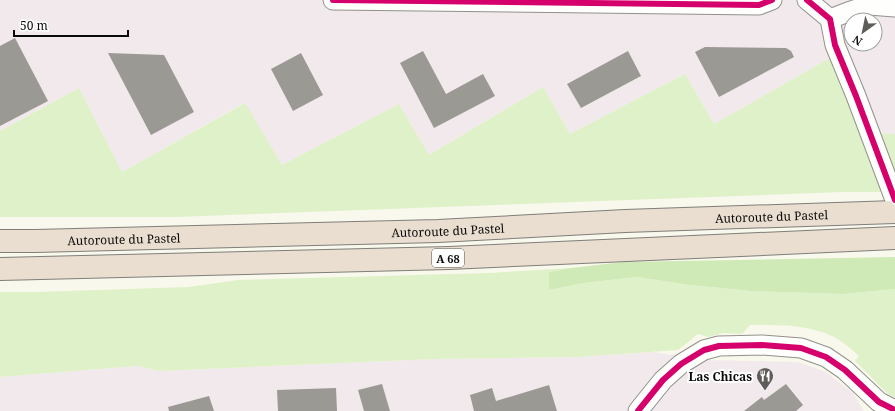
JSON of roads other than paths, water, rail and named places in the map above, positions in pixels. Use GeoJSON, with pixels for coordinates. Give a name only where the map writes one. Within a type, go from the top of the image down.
{"type":"FeatureCollection","features":[{"type":"Feature","properties":{"kind":"highway","name":"Autoroute du Pastel"},"geometry":{"type":"LineString","coordinates":[[0,241],[35,242],[438,232],[892,208]]}},
{"type":"Feature","properties":{"kind":"highway","name":"A 68"},"geometry":{"type":"LineString","coordinates":[[0,269],[449,258],[895,238]]}},
{"type":"Feature","properties":{"kind":"street"},"geometry":{"type":"LineString","coordinates":[[333,0],[759,5],[772,0]]}},
{"type":"Feature","properties":{"kind":"street"},"geometry":{"type":"LineString","coordinates":[[807,0],[830,19],[835,45],[856,96],[892,208]]}},
{"type":"Feature","properties":{"kind":"street"},"geometry":{"type":"LineString","coordinates":[[830,19],[869,5],[895,7]]}},
{"type":"Feature","properties":{"kind":"street"},"geometry":{"type":"LineString","coordinates":[[638,411],[663,380],[681,364],[704,350],[719,346],[762,345],[801,348],[826,357],[846,370],[879,402],[894,410]]}},
{"type":"Feature","properties":{"kind":"place","name":"Las Chicas"},"geometry":{"type":"Point","coordinates":[765,391]}}]}
